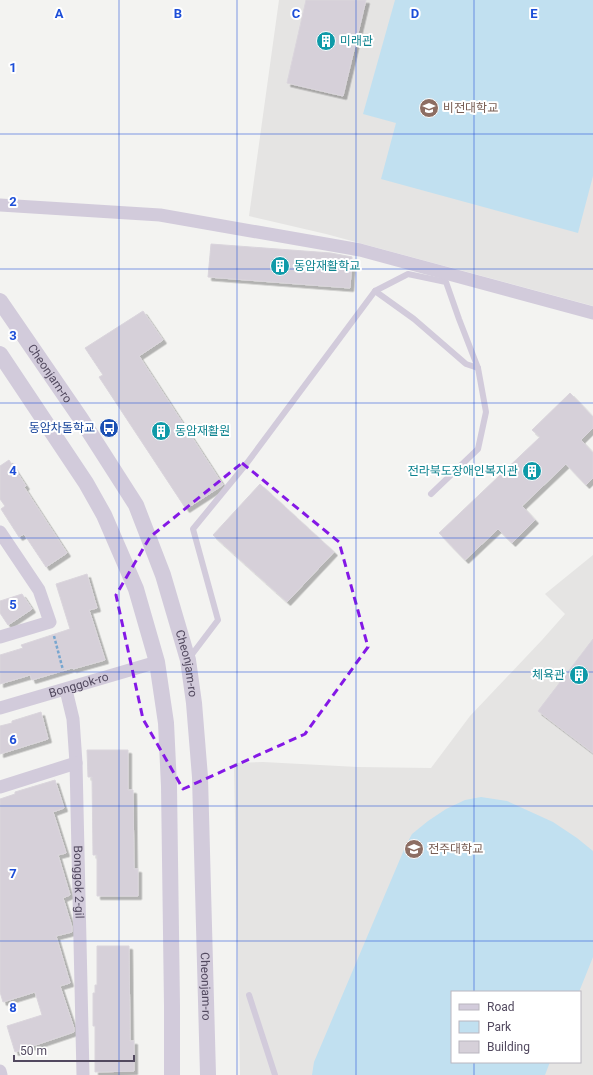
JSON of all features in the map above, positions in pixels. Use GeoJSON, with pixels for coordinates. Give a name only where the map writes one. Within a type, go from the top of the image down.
{"type":"FeatureCollection","features":[{"type":"Feature","properties":{"kind":"street"},"geometry":{"type":"LineString","coordinates":[[0,205],[160,215],[360,250],[440,276],[593,313]]}},
{"type":"Feature","properties":{"kind":"street","name":"Cheonjam-ro"},"geometry":{"type":"LineString","coordinates":[[0,301],[81,419],[136,505],[163,575],[188,660],[194,703],[200,776],[208,1075]]}},
{"type":"Feature","properties":{"kind":"street"},"geometry":{"type":"LineString","coordinates":[[0,354],[86,483],[104,515],[136,589],[157,662],[166,723],[169,786],[172,1075]]}},
{"type":"Feature","properties":{"kind":"street"},"geometry":{"type":"LineString","coordinates":[[0,532],[39,590],[50,622],[0,636]]}},
{"type":"Feature","properties":{"kind":"street","name":"Bonggok-ro"},"geometry":{"type":"LineString","coordinates":[[0,708],[66,690],[157,662]]}},
{"type":"Feature","properties":{"kind":"street","name":"Bonggok 2-gil"},"geometry":{"type":"LineString","coordinates":[[66,690],[73,719],[76,763],[83,1075]]}},
{"type":"Feature","properties":{"kind":"street"},"geometry":{"type":"LineString","coordinates":[[0,787],[76,763]]}},
{"type":"Feature","properties":{"kind":"street"},"geometry":{"type":"LineString","coordinates":[[0,1071],[1,1075]]}},
{"type":"Feature","properties":{"kind":"lane"},"geometry":{"type":"LineString","coordinates":[[188,660],[218,620],[194,529],[247,463],[375,291],[408,274],[440,276],[446,282],[478,368],[486,412],[478,448],[431,494]]}},
{"type":"Feature","properties":{"kind":"lane"},"geometry":{"type":"LineString","coordinates":[[375,291],[414,320],[466,364],[478,368]]}},
{"type":"Feature","properties":{"kind":"lane"},"geometry":{"type":"LineString","coordinates":[[249,995],[275,1075]]}},
{"type":"Feature","properties":{"kind":"path"},"geometry":{"type":"LineString","coordinates":[[50,622],[63,670]]}},
{"type":"Feature","properties":{"kind":"highlighted area"},"geometry":{"type":"Polygon","coordinates":[[[242,463],[339,542],[368,647],[305,734],[183,789],[143,719],[116,595],[150,537],[242,463]]]}},
{"type":"Feature","properties":{"kind":"shaded area","name":"비전대학교"},"geometry":{"type":"Polygon","coordinates":[[[279,0],[593,0],[593,306],[326,234],[249,216],[279,0]]]}},
{"type":"Feature","properties":{"kind":"shaded area","name":"전주대학교"},"geometry":{"type":"Polygon","coordinates":[[[593,555],[593,1075],[240,1075],[234,763],[263,762],[358,767],[431,768],[470,716],[565,614],[545,594],[593,555]]]}},
{"type":"Feature","properties":{"kind":"green space"},"geometry":{"type":"Polygon","coordinates":[[[395,0],[593,0],[593,176],[578,233],[381,179],[396,123],[363,114],[395,0]]]}},
{"type":"Feature","properties":{"kind":"green space"},"geometry":{"type":"Polygon","coordinates":[[[481,797],[507,801],[553,822],[593,851],[593,957],[579,991],[451,991],[451,1063],[550,1063],[545,1075],[312,1075],[314,1062],[412,834],[446,809],[465,800],[481,797]]]}},
{"type":"Feature","properties":{"kind":"building","name":"미래관"},"geometry":{"type":"Polygon","coordinates":[[[306,0],[366,0],[343,96],[287,83],[306,0]]]}},
{"type":"Feature","properties":{"kind":"building","name":"동암재활학교"},"geometry":{"type":"Polygon","coordinates":[[[211,244],[331,253],[352,257],[350,288],[208,277],[211,244]]]}},
{"type":"Feature","properties":{"kind":"building","name":"동암재활원"},"geometry":{"type":"Polygon","coordinates":[[[143,311],[163,340],[139,356],[223,485],[186,509],[99,377],[103,375],[85,348],[143,311]]]}},
{"type":"Feature","properties":{"kind":"building","name":"전라북도장애인복지관"},"geometry":{"type":"Polygon","coordinates":[[[570,393],[593,417],[593,428],[581,440],[593,453],[593,478],[586,485],[566,464],[522,506],[535,520],[512,543],[498,529],[465,560],[439,533],[540,437],[532,430],[570,393]]]}},
{"type":"Feature","properties":{"kind":"building"},"geometry":{"type":"Polygon","coordinates":[[[9,460],[26,486],[24,487],[67,553],[46,567],[24,534],[19,537],[1,509],[5,506],[0,499],[0,466],[9,460]]]}},
{"type":"Feature","properties":{"kind":"building"},"geometry":{"type":"Polygon","coordinates":[[[260,484],[334,552],[287,602],[213,535],[260,484]]]}},
{"type":"Feature","properties":{"kind":"building"},"geometry":{"type":"Polygon","coordinates":[[[87,574],[97,608],[89,610],[105,660],[32,680],[30,675],[0,684],[0,655],[23,648],[21,645],[70,629],[56,584],[87,574]]]}},
{"type":"Feature","properties":{"kind":"building"},"geometry":{"type":"Polygon","coordinates":[[[22,594],[32,609],[8,625],[0,613],[0,601],[22,594]]]}},
{"type":"Feature","properties":{"kind":"building","name":"체육관"},"geometry":{"type":"Polygon","coordinates":[[[593,639],[593,753],[538,711],[593,639]]]}},
{"type":"Feature","properties":{"kind":"building"},"geometry":{"type":"Polygon","coordinates":[[[41,712],[48,739],[0,754],[0,726],[41,712]]]}},
{"type":"Feature","properties":{"kind":"building"},"geometry":{"type":"Polygon","coordinates":[[[87,750],[128,750],[128,790],[133,790],[134,869],[138,869],[138,896],[97,896],[97,855],[93,855],[92,777],[88,777],[87,750]]]}},
{"type":"Feature","properties":{"kind":"building"},"geometry":{"type":"Polygon","coordinates":[[[55,780],[64,808],[53,812],[66,853],[58,855],[70,895],[63,898],[72,927],[72,932],[56,936],[70,983],[60,986],[74,1032],[15,1052],[7,1026],[42,1015],[35,992],[3,1002],[0,992],[0,799],[15,794],[15,792],[55,780]]]}},
{"type":"Feature","properties":{"kind":"building"},"geometry":{"type":"Polygon","coordinates":[[[97,946],[129,946],[130,1041],[134,1041],[134,1071],[95,1072],[93,993],[95,993],[95,985],[97,985],[97,946]]]}},
{"type":"Feature","properties":{"kind":"place","name":"미래관"},"geometry":{"type":"Point","coordinates":[326,41]}},
{"type":"Feature","properties":{"kind":"place","name":"비전대학교"},"geometry":{"type":"Point","coordinates":[429,108]}},
{"type":"Feature","properties":{"kind":"place","name":"동암재활학교"},"geometry":{"type":"Point","coordinates":[280,266]}},
{"type":"Feature","properties":{"kind":"place","name":"동암차돌학교"},"geometry":{"type":"Point","coordinates":[109,428]}},
{"type":"Feature","properties":{"kind":"place","name":"동암재활원"},"geometry":{"type":"Point","coordinates":[161,431]}},
{"type":"Feature","properties":{"kind":"place","name":"전라북도장애인복지관"},"geometry":{"type":"Point","coordinates":[532,471]}},
{"type":"Feature","properties":{"kind":"place","name":"체육관"},"geometry":{"type":"Point","coordinates":[579,675]}},
{"type":"Feature","properties":{"kind":"place","name":"전주대학교"},"geometry":{"type":"Point","coordinates":[414,849]}}]}
